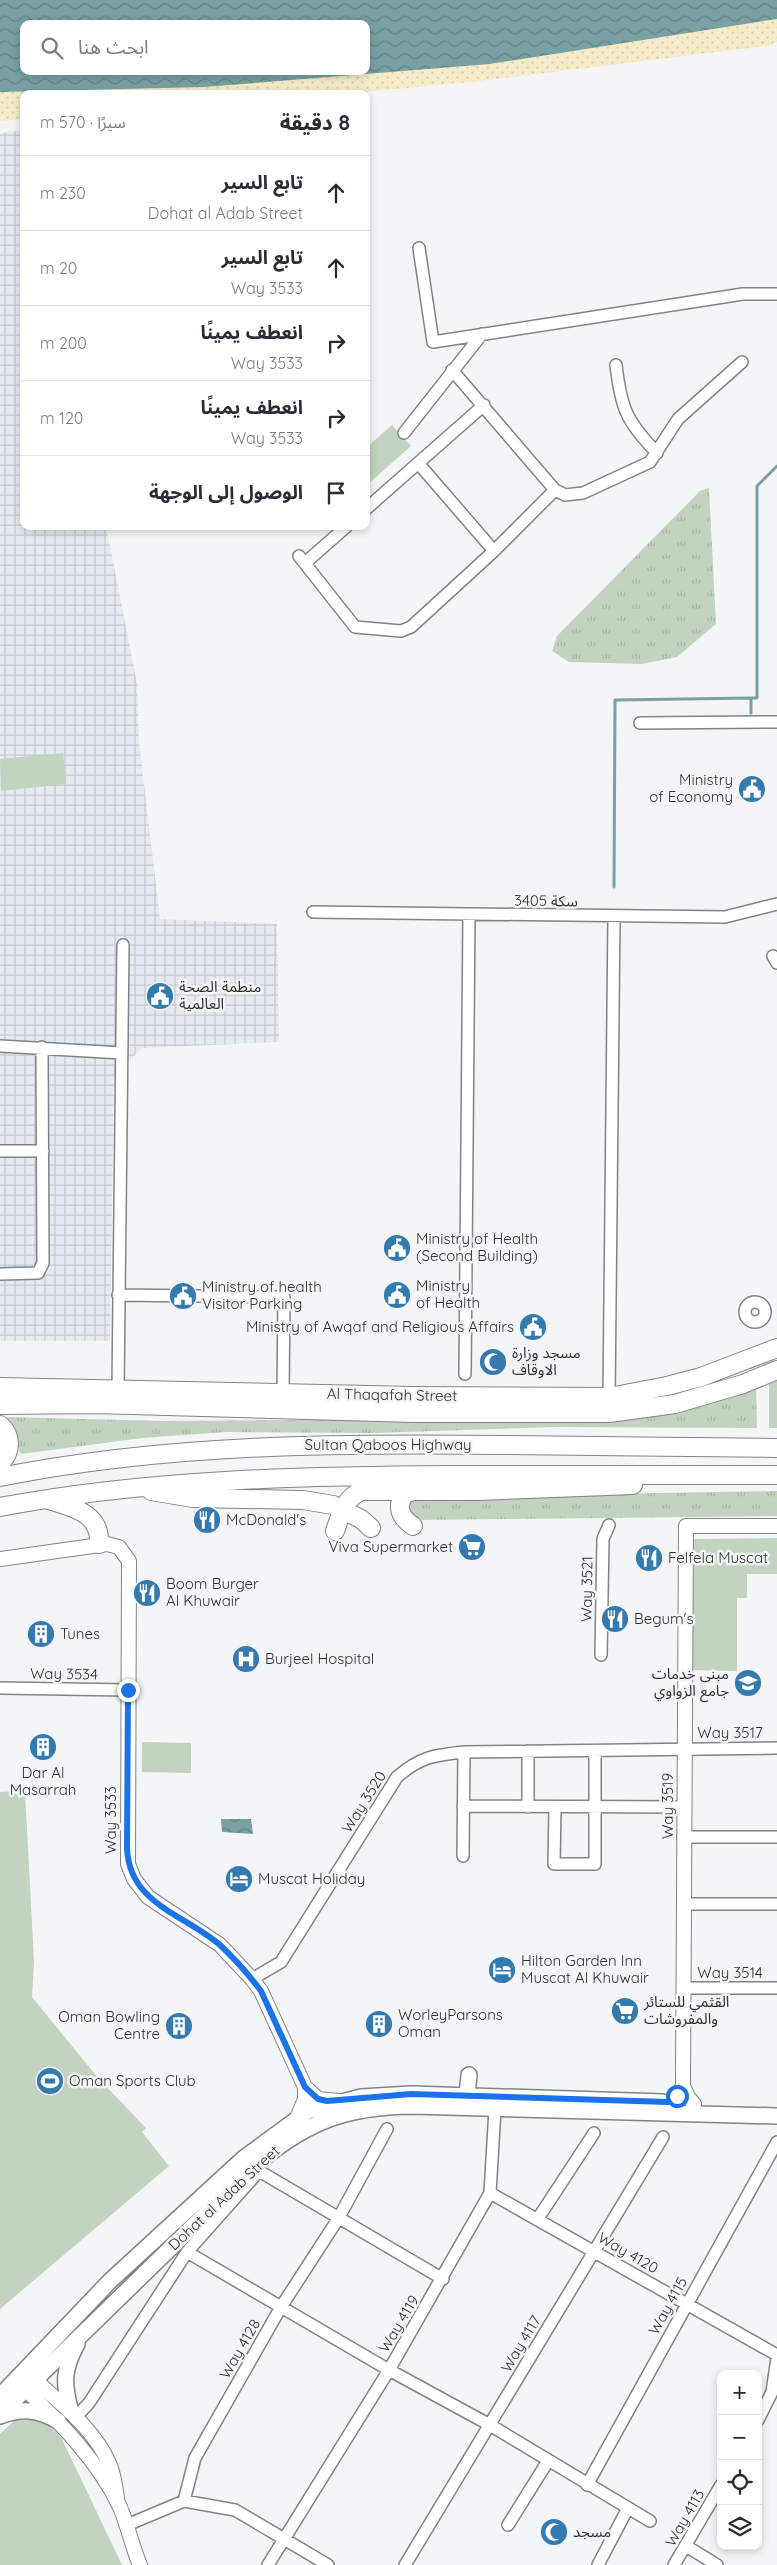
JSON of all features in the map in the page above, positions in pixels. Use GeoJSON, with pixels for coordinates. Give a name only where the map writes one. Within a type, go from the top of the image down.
{"type":"FeatureCollection","features":[{"type":"Feature","properties":{"kind":"main road","name":"Al Thaqafah Street"},"geometry":{"type":"LineString","coordinates":[[0,1387],[283,1394],[608,1397],[667,1386],[701,1377],[777,1348]]}},
{"type":"Feature","properties":{"kind":"main road","name":"Al Thaqafah Street"},"geometry":{"type":"LineString","coordinates":[[0,1405],[95,1404],[495,1413],[609,1413],[664,1406],[743,1384],[777,1370]]}},
{"type":"Feature","properties":{"kind":"main road"},"geometry":{"type":"LineString","coordinates":[[495,1413],[602,1407],[608,1397],[620,1405],[664,1406]]}},
{"type":"Feature","properties":{"kind":"main road"},"geometry":{"type":"LineString","coordinates":[[0,1425],[7,1434],[9,1445],[6,1456],[0,1463]]}},
{"type":"Feature","properties":{"kind":"main road","name":"Sultan Qaboos Highway"},"geometry":{"type":"LineString","coordinates":[[0,1477],[32,1471],[189,1452],[264,1446],[385,1444],[777,1448]]}},
{"type":"Feature","properties":{"kind":"main road"},"geometry":{"type":"LineString","coordinates":[[335,1531],[343,1508],[350,1496],[361,1491],[599,1488],[777,1475]]}},
{"type":"Feature","properties":{"kind":"main road","name":"Sultan Qaboos Highway"},"geometry":{"type":"LineString","coordinates":[[0,1507],[44,1499],[136,1487],[226,1481],[391,1476],[777,1475]]}},
{"type":"Feature","properties":{"kind":"main road"},"geometry":{"type":"LineString","coordinates":[[136,1487],[193,1498],[303,1500],[343,1508],[371,1528]]}},
{"type":"Feature","properties":{"kind":"main road"},"geometry":{"type":"LineString","coordinates":[[413,1526],[404,1520],[399,1511],[400,1501],[404,1494],[418,1490]]}},
{"type":"Feature","properties":{"kind":"main road"},"geometry":{"type":"LineString","coordinates":[[44,1499],[77,1509],[90,1516],[98,1529],[99,1544]]}},
{"type":"Feature","properties":{"kind":"main road"},"geometry":{"type":"LineString","coordinates":[[467,2096],[469,2075]]}},
{"type":"Feature","properties":{"kind":"main road","name":"Dohat al Adab Street"},"geometry":{"type":"LineString","coordinates":[[0,2415],[25,2380],[110,2282],[244,2158],[298,2118],[319,2107],[361,2096],[403,2094],[777,2107]]}},
{"type":"Feature","properties":{"kind":"main road","name":"Dohat al Adab Street"},"geometry":{"type":"LineString","coordinates":[[0,2396],[25,2380],[86,2328],[260,2161],[281,2144],[306,2128],[352,2111],[377,2107],[495,2108],[777,2116]]}},
{"type":"Feature","properties":{"kind":"main road"},"geometry":{"type":"LineString","coordinates":[[74,2415],[66,2395],[66,2364],[86,2328]]}},
{"type":"Feature","properties":{"kind":"main road"},"geometry":{"type":"LineString","coordinates":[[0,2415],[10,2412],[36,2410],[58,2421]]}},
{"type":"Feature","properties":{"kind":"street"},"geometry":{"type":"LineString","coordinates":[[419,248],[433,342],[743,294],[777,294]]}},
{"type":"Feature","properties":{"kind":"street"},"geometry":{"type":"LineString","coordinates":[[404,433],[482,334]]}},
{"type":"Feature","properties":{"kind":"street"},"geometry":{"type":"LineString","coordinates":[[452,370],[555,490],[565,495],[583,493],[650,462],[678,419],[742,362]]}},
{"type":"Feature","properties":{"kind":"street"},"geometry":{"type":"LineString","coordinates":[[616,365],[620,401],[624,411],[643,438],[657,453]]}},
{"type":"Feature","properties":{"kind":"street"},"geometry":{"type":"LineString","coordinates":[[370,505],[484,405]]}},
{"type":"Feature","properties":{"kind":"street"},"geometry":{"type":"LineString","coordinates":[[418,463],[494,552]]}},
{"type":"Feature","properties":{"kind":"street"},"geometry":{"type":"LineString","coordinates":[[342,530],[302,559],[355,627],[401,631],[411,627],[494,552],[555,490]]}},
{"type":"Feature","properties":{"kind":"street"},"geometry":{"type":"LineString","coordinates":[[640,723],[777,722]]}},
{"type":"Feature","properties":{"kind":"street","name":"سكة 3405"},"geometry":{"type":"LineString","coordinates":[[313,912],[724,917],[777,904]]}},
{"type":"Feature","properties":{"kind":"street"},"geometry":{"type":"LineString","coordinates":[[465,1374],[469,914]]}},
{"type":"Feature","properties":{"kind":"street"},"geometry":{"type":"LineString","coordinates":[[608,1397],[614,917]]}},
{"type":"Feature","properties":{"kind":"street"},"geometry":{"type":"LineString","coordinates":[[118,1389],[123,945]]}},
{"type":"Feature","properties":{"kind":"street"},"geometry":{"type":"LineString","coordinates":[[0,1046],[122,1053]]}},
{"type":"Feature","properties":{"kind":"street"},"geometry":{"type":"LineString","coordinates":[[0,1274],[38,1273],[43,1263],[42,1047]]}},
{"type":"Feature","properties":{"kind":"street"},"geometry":{"type":"LineString","coordinates":[[0,1151],[43,1151]]}},
{"type":"Feature","properties":{"kind":"street"},"geometry":{"type":"LineString","coordinates":[[118,1295],[284,1296],[283,1394]]}},
{"type":"Feature","properties":{"kind":"street","name":"Way 3521"},"geometry":{"type":"LineString","coordinates":[[601,1655],[603,1539],[609,1525]]}},
{"type":"Feature","properties":{"kind":"street","name":"Way 3519"},"geometry":{"type":"LineString","coordinates":[[683,2086],[686,1526],[777,1526]]}},
{"type":"Feature","properties":{"kind":"street"},"geometry":{"type":"LineString","coordinates":[[0,1559],[99,1544]]}},
{"type":"Feature","properties":{"kind":"street","name":"Way 3533"},"geometry":{"type":"LineString","coordinates":[[99,1544],[119,1547],[130,1561],[127,1848],[130,1871],[148,1897],[220,1945],[252,1979],[261,1991],[305,2087]]}},
{"type":"Feature","properties":{"kind":"street","name":"Way 3534"},"geometry":{"type":"LineString","coordinates":[[0,1688],[128,1690]]}},
{"type":"Feature","properties":{"kind":"street","name":"Way 3517"},"geometry":{"type":"LineString","coordinates":[[684,1748],[777,1748]]}},
{"type":"Feature","properties":{"kind":"street","name":"Way 3520"},"geometry":{"type":"LineString","coordinates":[[252,1979],[281,1962],[397,1777],[410,1766],[430,1756],[464,1752],[595,1752],[684,1748]]}},
{"type":"Feature","properties":{"kind":"street"},"geometry":{"type":"LineString","coordinates":[[463,1856],[464,1752]]}},
{"type":"Feature","properties":{"kind":"street"},"geometry":{"type":"LineString","coordinates":[[528,1752],[528,1807]]}},
{"type":"Feature","properties":{"kind":"street"},"geometry":{"type":"LineString","coordinates":[[555,1807],[554,1864],[595,1864],[595,1752]]}},
{"type":"Feature","properties":{"kind":"street"},"geometry":{"type":"LineString","coordinates":[[463,1806],[684,1807]]}},
{"type":"Feature","properties":{"kind":"street"},"geometry":{"type":"LineString","coordinates":[[683,1837],[777,1837]]}},
{"type":"Feature","properties":{"kind":"street"},"geometry":{"type":"LineString","coordinates":[[683,1904],[777,1904]]}},
{"type":"Feature","properties":{"kind":"street","name":"Way 3514"},"geometry":{"type":"LineString","coordinates":[[684,1988],[777,1988]]}},
{"type":"Feature","properties":{"kind":"street"},"geometry":{"type":"LineString","coordinates":[[668,2102],[677,2096],[683,2086]]}},
{"type":"Feature","properties":{"kind":"street"},"geometry":{"type":"LineString","coordinates":[[683,2086],[685,2094],[694,2104]]}},
{"type":"Feature","properties":{"kind":"street"},"geometry":{"type":"LineString","coordinates":[[305,2087],[318,2099],[342,2100]]}},
{"type":"Feature","properties":{"kind":"street"},"geometry":{"type":"LineString","coordinates":[[298,2118],[305,2099],[305,2087]]}},
{"type":"Feature","properties":{"kind":"street","name":"Way 4119"},"geometry":{"type":"LineString","coordinates":[[268,2565],[389,2370],[443,2279],[490,2193],[495,2108]]}},
{"type":"Feature","properties":{"kind":"street","name":"Way 4128"},"geometry":{"type":"LineString","coordinates":[[184,2501],[196,2458],[281,2308],[338,2219],[387,2129]]}},
{"type":"Feature","properties":{"kind":"street"},"geometry":{"type":"LineString","coordinates":[[537,2220],[594,2134]]}},
{"type":"Feature","properties":{"kind":"street","name":"Way 4117"},"geometry":{"type":"LineString","coordinates":[[405,2565],[662,2137]]}},
{"type":"Feature","properties":{"kind":"street","name":"Way 4115"},"geometry":{"type":"LineString","coordinates":[[587,2485],[777,2142]]}},
{"type":"Feature","properties":{"kind":"street"},"geometry":{"type":"LineString","coordinates":[[74,2415],[89,2403],[187,2252],[259,2171],[443,2279]]}},
{"type":"Feature","properties":{"kind":"street","name":"Way 4120"},"geometry":{"type":"LineString","coordinates":[[490,2193],[594,2250],[777,2357]]}},
{"type":"Feature","properties":{"kind":"street"},"geometry":{"type":"LineString","coordinates":[[187,2252],[281,2308],[490,2426],[650,2521]]}},
{"type":"Feature","properties":{"kind":"street"},"geometry":{"type":"LineString","coordinates":[[760,2415],[772,2392],[777,2357]]}},
{"type":"Feature","properties":{"kind":"street"},"geometry":{"type":"LineString","coordinates":[[25,2380],[74,2415],[103,2451],[110,2465],[119,2505],[140,2565]]}},
{"type":"Feature","properties":{"kind":"street"},"geometry":{"type":"LineString","coordinates":[[25,2380],[75,2439],[119,2505]]}},
{"type":"Feature","properties":{"kind":"street"},"geometry":{"type":"LineString","coordinates":[[508,2525],[548,2461]]}},
{"type":"Feature","properties":{"kind":"street","name":"Way 4113"},"geometry":{"type":"LineString","coordinates":[[674,2565],[717,2492]]}},
{"type":"Feature","properties":{"kind":"street"},"geometry":{"type":"LineString","coordinates":[[127,2525],[184,2501],[236,2510],[328,2565]]}},
{"type":"Feature","properties":{"kind":"street"},"geometry":{"type":"LineString","coordinates":[[598,2565],[628,2508]]}},
{"type":"Feature","properties":{"kind":"street"},"geometry":{"type":"LineString","coordinates":[[686,2546],[717,2565]]}},
{"type":"Feature","properties":{"kind":"shaded area"},"geometry":{"type":"Polygon","coordinates":[[[20,130],[20,530],[107,530],[137,683],[139,742],[160,919],[277,924],[279,1042],[142,1048],[114,1076],[110,1341],[0,1341],[0,133],[20,130]]]}},
{"type":"Feature","properties":{"kind":"green space"},"geometry":{"type":"Polygon","coordinates":[[[392,425],[411,446],[370,482],[370,444],[392,425]]]}},
{"type":"Feature","properties":{"kind":"green space"},"geometry":{"type":"Polygon","coordinates":[[[709,488],[716,624],[677,657],[642,664],[569,662],[552,651],[557,636],[700,491],[709,488]]]}},
{"type":"Feature","properties":{"kind":"green space"},"geometry":{"type":"Polygon","coordinates":[[[63,753],[66,784],[1,791],[0,759],[63,753]]]}},
{"type":"Feature","properties":{"kind":"green space"},"geometry":{"type":"Polygon","coordinates":[[[777,1380],[777,1428],[769,1428],[769,1384],[777,1380]]]}},
{"type":"Feature","properties":{"kind":"green space"},"geometry":{"type":"Polygon","coordinates":[[[756,1387],[757,1428],[553,1427],[375,1433],[226,1432],[142,1438],[21,1454],[4,1417],[165,1421],[646,1417],[681,1412],[756,1387]]]}},
{"type":"Feature","properties":{"kind":"green space"},"geometry":{"type":"Polygon","coordinates":[[[777,1491],[777,1516],[414,1520],[410,1519],[406,1503],[414,1497],[777,1491]]]}},
{"type":"Feature","properties":{"kind":"green space"},"geometry":{"type":"Polygon","coordinates":[[[777,1538],[777,1574],[747,1574],[747,1598],[737,1598],[737,1671],[689,1670],[690,1544],[695,1539],[777,1538]]]}},
{"type":"Feature","properties":{"kind":"green space"},"geometry":{"type":"Polygon","coordinates":[[[142,1742],[191,1743],[191,1773],[142,1772],[142,1742]]]}},
{"type":"Feature","properties":{"kind":"green space","name":"Oman Sports Club"},"geometry":{"type":"Polygon","coordinates":[[[25,1791],[34,1962],[32,1997],[99,2079],[146,2128],[142,2132],[169,2166],[0,2309],[0,1792],[25,1791]]]}},
{"type":"Feature","properties":{"kind":"green space"},"geometry":{"type":"Polygon","coordinates":[[[18,2417],[47,2423],[61,2437],[122,2565],[0,2565],[0,2434],[18,2417]]]}},
{"type":"Feature","properties":{"kind":"sand"},"geometry":{"type":"Polygon","coordinates":[[[777,19],[777,42],[767,46],[470,82],[370,91],[82,90],[205,87],[490,64],[777,19]]]}},
{"type":"Feature","properties":{"kind":"sand"},"geometry":{"type":"Polygon","coordinates":[[[0,92],[20,92],[20,119],[0,121],[0,92]]]}},
{"type":"Feature","properties":{"kind":"water"},"geometry":{"type":"Polygon","coordinates":[[[0,0],[777,0],[777,19],[490,64],[370,74],[370,20],[20,20],[20,75],[354,75],[205,87],[20,90],[20,92],[0,92],[0,0]]]}},
{"type":"Feature","properties":{"kind":"water"},"geometry":{"type":"Polygon","coordinates":[[[221,1819],[251,1819],[253,1834],[222,1832],[221,1819]]]}},
{"type":"Feature","properties":{"kind":"waterway"},"geometry":{"type":"LineString","coordinates":[[751,713],[751,698],[757,698],[757,486],[777,466]]}},
{"type":"Feature","properties":{"kind":"waterway"},"geometry":{"type":"LineString","coordinates":[[614,887],[615,700],[751,698]]}},
{"type":"Feature","properties":{"kind":"place","name":"Ministry of Economy"},"geometry":{"type":"Point","coordinates":[752,789]}},
{"type":"Feature","properties":{"kind":"place","name":"منطمة الصحة العالمية"},"geometry":{"type":"Point","coordinates":[160,996]}},
{"type":"Feature","properties":{"kind":"place","name":"Ministry of Health (Second Building)"},"geometry":{"type":"Point","coordinates":[397,1248]}},
{"type":"Feature","properties":{"kind":"place","name":"Ministry of Health"},"geometry":{"type":"Point","coordinates":[397,1295]}},
{"type":"Feature","properties":{"kind":"place","name":"Ministry of health Visitor Parking"},"geometry":{"type":"Point","coordinates":[183,1296]}},
{"type":"Feature","properties":{"kind":"place","name":"Ministry of Awqaf and Religious Affairs"},"geometry":{"type":"Point","coordinates":[533,1327]}},
{"type":"Feature","properties":{"kind":"place","name":"مسجد وزارة الاوقاف"},"geometry":{"type":"Point","coordinates":[493,1362]}},
{"type":"Feature","properties":{"kind":"place","name":"McDonald's"},"geometry":{"type":"Point","coordinates":[207,1520]}},
{"type":"Feature","properties":{"kind":"place","name":"Viva Supermarket"},"geometry":{"type":"Point","coordinates":[472,1547]}},
{"type":"Feature","properties":{"kind":"place","name":"Felfela Muscat"},"geometry":{"type":"Point","coordinates":[649,1558]}},
{"type":"Feature","properties":{"kind":"place","name":"Boom Burger Al Khuwair"},"geometry":{"type":"Point","coordinates":[147,1593]}},
{"type":"Feature","properties":{"kind":"place","name":"Begum's"},"geometry":{"type":"Point","coordinates":[615,1619]}},
{"type":"Feature","properties":{"kind":"place","name":"Tunes"},"geometry":{"type":"Point","coordinates":[41,1634]}},
{"type":"Feature","properties":{"kind":"place","name":"Burjeel Hospital"},"geometry":{"type":"Point","coordinates":[246,1659]}},
{"type":"Feature","properties":{"kind":"place","name":"مبنى خدمات جامع الزواوي"},"geometry":{"type":"Point","coordinates":[748,1683]}},
{"type":"Feature","properties":{"kind":"place","name":"Dar Al Masarrah"},"geometry":{"type":"Point","coordinates":[43,1747]}},
{"type":"Feature","properties":{"kind":"place","name":"Muscat Holiday"},"geometry":{"type":"Point","coordinates":[239,1879]}},
{"type":"Feature","properties":{"kind":"place","name":"Hilton Garden Inn Muscat Al Khuwair"},"geometry":{"type":"Point","coordinates":[502,1970]}},
{"type":"Feature","properties":{"kind":"place","name":"القثمي للستائر والمفروشات"},"geometry":{"type":"Point","coordinates":[625,2011]}},
{"type":"Feature","properties":{"kind":"place","name":"WorleyParsons Oman"},"geometry":{"type":"Point","coordinates":[379,2024]}},
{"type":"Feature","properties":{"kind":"place","name":"Oman Bowling Centre"},"geometry":{"type":"Point","coordinates":[179,2026]}},
{"type":"Feature","properties":{"kind":"place","name":"Oman Sports Club"},"geometry":{"type":"Point","coordinates":[50,2081]}},
{"type":"Feature","properties":{"kind":"place","name":"مسجد"},"geometry":{"type":"Point","coordinates":[554,2532]}},
{"type":"Feature","properties":{"kind":"route"},"geometry":{"type":"LineString","coordinates":[[128,1690],[127,1848],[130,1871],[148,1897],[220,1945],[252,1979],[261,1991],[305,2087],[312,2095],[327,2101],[361,2096],[411,2094],[668,2102],[677,2096]]}}]}
